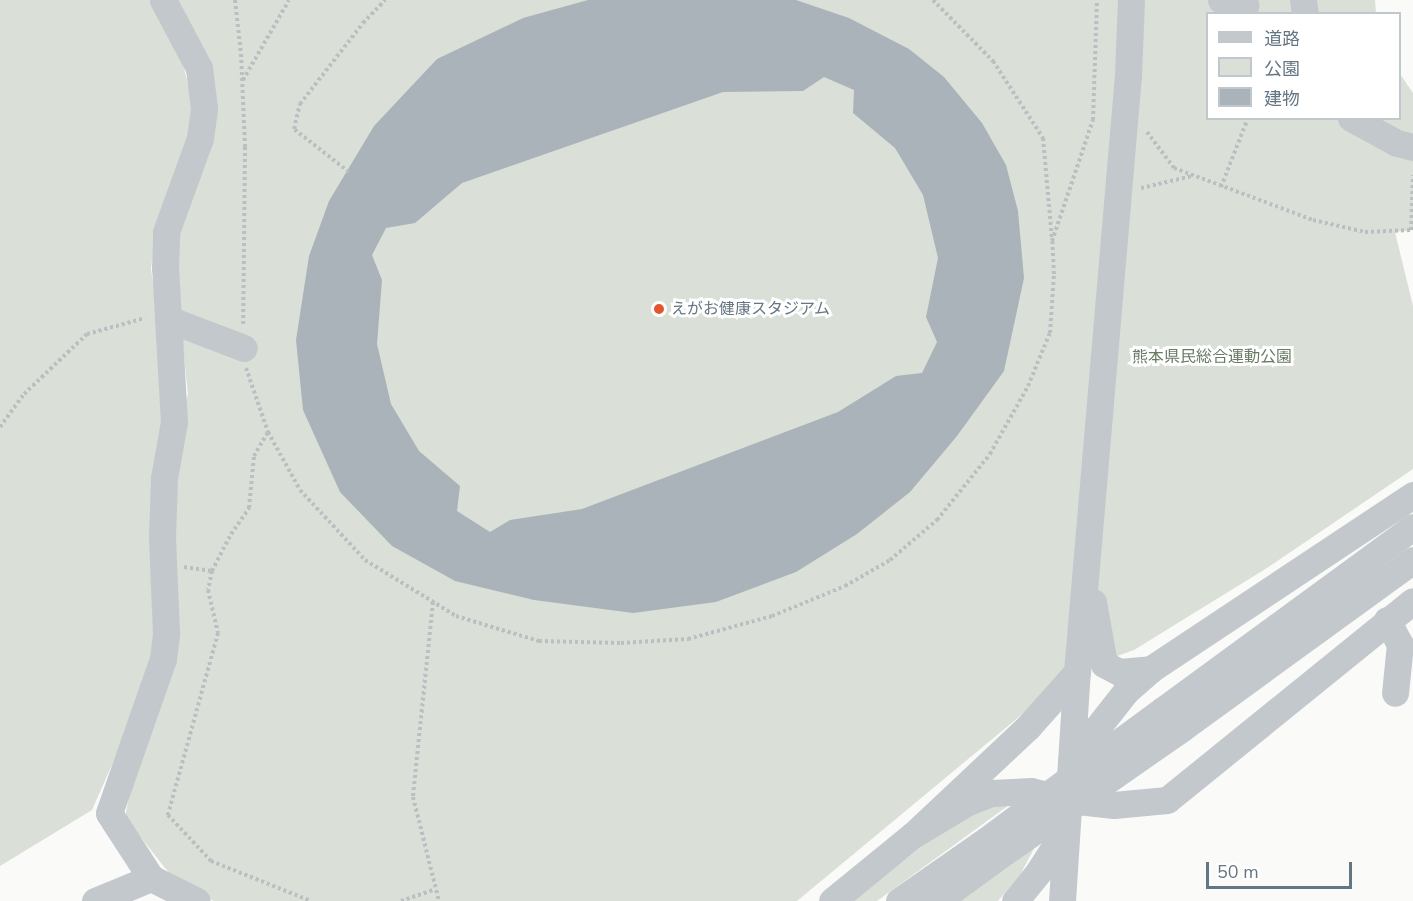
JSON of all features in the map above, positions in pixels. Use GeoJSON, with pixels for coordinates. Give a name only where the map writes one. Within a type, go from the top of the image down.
{"type":"FeatureCollection","features":[{"type":"Feature","properties":{"kind":"street"},"geometry":{"type":"LineString","coordinates":[[164,0],[199,68],[204,108],[200,138],[166,232],[158,318],[174,422],[164,478],[162,565],[166,633],[163,659],[109,813],[151,878],[193,900]]}},
{"type":"Feature","properties":{"kind":"street"},"geometry":{"type":"LineString","coordinates":[[1062,901],[1077,672],[1128,75],[1131,0]]}},
{"type":"Feature","properties":{"kind":"street"},"geometry":{"type":"LineString","coordinates":[[1355,120],[1397,143],[1413,147]]}},
{"type":"Feature","properties":{"kind":"street"},"geometry":{"type":"LineString","coordinates":[[158,318],[243,348]]}},
{"type":"Feature","properties":{"kind":"street"},"geometry":{"type":"LineString","coordinates":[[1071,760],[1126,691],[1151,669],[1413,495]]}},
{"type":"Feature","properties":{"kind":"street"},"geometry":{"type":"LineString","coordinates":[[1172,719],[1413,527]]}},
{"type":"Feature","properties":{"kind":"street"},"geometry":{"type":"LineString","coordinates":[[899,901],[987,852],[1172,719],[1413,560]]}},
{"type":"Feature","properties":{"kind":"street"},"geometry":{"type":"LineString","coordinates":[[1087,568],[1104,664],[1119,672],[1151,669]]}},
{"type":"Feature","properties":{"kind":"street"},"geometry":{"type":"LineString","coordinates":[[913,835],[968,802],[992,793],[1031,791],[1068,813],[1114,805],[1167,800],[1413,601]]}},
{"type":"Feature","properties":{"kind":"street"},"geometry":{"type":"LineString","coordinates":[[1387,620],[1400,644],[1395,693]]}},
{"type":"Feature","properties":{"kind":"street"},"geometry":{"type":"LineString","coordinates":[[832,901],[913,835],[1028,727],[1077,672]]}},
{"type":"Feature","properties":{"kind":"street"},"geometry":{"type":"LineString","coordinates":[[1015,901],[1039,871],[1068,813]]}},
{"type":"Feature","properties":{"kind":"street"},"geometry":{"type":"LineString","coordinates":[[937,901],[987,852]]}},
{"type":"Feature","properties":{"kind":"street"},"geometry":{"type":"LineString","coordinates":[[94,901],[151,878]]}},
{"type":"Feature","properties":{"kind":"path"},"geometry":{"type":"LineString","coordinates":[[235,0],[245,147],[242,224],[243,348],[246,369],[268,432],[300,489],[364,560],[456,616],[540,641],[621,643],[688,639],[772,616],[845,586],[890,560],[937,520],[965,487],[990,454],[1028,386],[1050,333],[1054,274],[1043,138],[993,61],[933,0]]}},
{"type":"Feature","properties":{"kind":"path"},"geometry":{"type":"LineString","coordinates":[[242,81],[289,0]]}},
{"type":"Feature","properties":{"kind":"path"},"geometry":{"type":"LineString","coordinates":[[348,172],[294,129],[300,104],[363,23],[385,0]]}},
{"type":"Feature","properties":{"kind":"path"},"geometry":{"type":"LineString","coordinates":[[1052,241],[1093,120],[1097,0]]}},
{"type":"Feature","properties":{"kind":"path"},"geometry":{"type":"LineString","coordinates":[[1221,188],[1247,120]]}},
{"type":"Feature","properties":{"kind":"path"},"geometry":{"type":"LineString","coordinates":[[1147,132],[1174,168],[1221,188],[1313,220],[1365,232],[1411,230],[1413,175]]}},
{"type":"Feature","properties":{"kind":"path"},"geometry":{"type":"LineString","coordinates":[[1136,189],[1192,176]]}},
{"type":"Feature","properties":{"kind":"path"},"geometry":{"type":"LineString","coordinates":[[0,427],[24,394],[87,334],[158,318]]}},
{"type":"Feature","properties":{"kind":"path"},"geometry":{"type":"LineString","coordinates":[[268,432],[254,456],[249,508],[231,534],[212,571],[208,590],[218,633],[168,815],[211,861],[311,901]]}},
{"type":"Feature","properties":{"kind":"path"},"geometry":{"type":"LineString","coordinates":[[162,565],[212,571]]}},
{"type":"Feature","properties":{"kind":"path"},"geometry":{"type":"LineString","coordinates":[[433,602],[413,797],[439,901]]}},
{"type":"Feature","properties":{"kind":"path"},"geometry":{"type":"LineString","coordinates":[[401,901],[435,889]]}},
{"type":"Feature","properties":{"kind":"green space"},"geometry":{"type":"Polygon","coordinates":[[[0,0],[152,0],[179,48],[194,108],[192,136],[156,228],[151,269],[159,328],[164,419],[156,648],[115,758],[92,810],[0,866],[0,0]]]}},
{"type":"Feature","properties":{"kind":"green space","name":"熊本県民総合運動公園"},"geometry":{"type":"Polygon","coordinates":[[[174,0],[1375,0],[1376,12],[1206,12],[1206,120],[1401,120],[1401,75],[1413,93],[1413,230],[1395,232],[1413,306],[1413,469],[1267,568],[1134,650],[1073,672],[797,901],[214,901],[181,885],[125,817],[136,764],[173,535],[184,407],[188,394],[172,243],[203,169],[174,0]]]}},
{"type":"Feature","properties":{"kind":"green space"},"geometry":{"type":"Polygon","coordinates":[[[1020,797],[877,901],[853,901],[968,810],[1020,797]]]}},
{"type":"Feature","properties":{"kind":"green space"},"geometry":{"type":"Polygon","coordinates":[[[1036,845],[1020,875],[998,901],[958,901],[1036,845]]]}},
{"type":"Feature","properties":{"kind":"building"},"geometry":{"type":"Polygon","coordinates":[[[588,0],[796,0],[849,18],[909,49],[944,77],[982,123],[1006,165],[1018,211],[1024,278],[1004,371],[957,436],[910,492],[857,534],[796,572],[716,602],[633,613],[534,600],[455,581],[392,546],[340,492],[303,410],[296,340],[309,256],[329,201],[374,126],[437,59],[523,18],[588,0]],[[824,77],[803,91],[723,92],[462,183],[415,223],[386,228],[372,255],[382,280],[377,344],[391,404],[419,451],[460,486],[457,511],[490,532],[510,520],[582,509],[838,412],[896,376],[922,373],[937,342],[926,317],[938,258],[923,195],[895,148],[853,113],[854,90],[824,77]]]}},
{"type":"Feature","properties":{"kind":"place","name":"えがお健康スタジアム"},"geometry":{"type":"Point","coordinates":[659,309]}}]}
